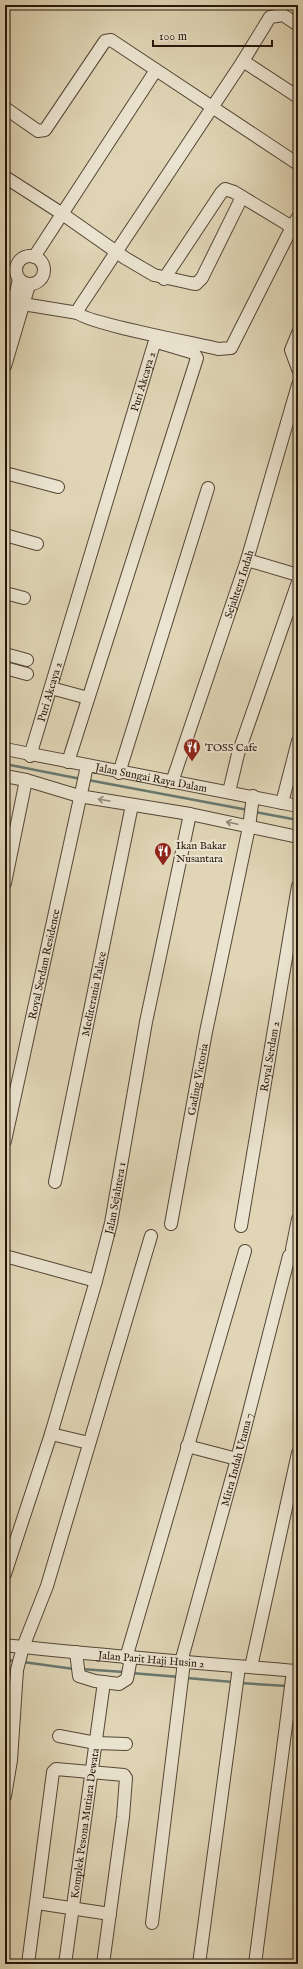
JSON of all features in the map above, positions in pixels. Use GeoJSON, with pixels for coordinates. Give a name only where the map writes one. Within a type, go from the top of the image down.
{"type":"FeatureCollection","features":[{"type":"Feature","properties":{"kind":"street"},"geometry":{"type":"LineString","coordinates":[[78,314],[79,308],[213,107],[270,17],[283,14],[298,25]]}},
{"type":"Feature","properties":{"kind":"street"},"geometry":{"type":"LineString","coordinates":[[5,108],[38,131],[45,130],[105,41],[108,40],[213,107],[298,164]]}},
{"type":"Feature","properties":{"kind":"street"},"geometry":{"type":"LineString","coordinates":[[243,61],[298,97]]}},
{"type":"Feature","properties":{"kind":"street"},"geometry":{"type":"LineString","coordinates":[[37,259],[64,215],[159,72]]}},
{"type":"Feature","properties":{"kind":"street"},"geometry":{"type":"LineString","coordinates":[[5,177],[64,215],[125,258],[164,279],[190,283],[198,282],[222,240],[242,197]]}},
{"type":"Feature","properties":{"kind":"street"},"geometry":{"type":"LineString","coordinates":[[14,300],[78,314],[84,318],[218,349],[231,348],[295,222],[227,189],[223,190],[164,279]]}},
{"type":"Feature","properties":{"kind":"street"},"geometry":{"type":"LineString","coordinates":[[24,257],[37,259],[43,266],[43,275],[38,282],[24,282],[16,273],[17,263],[24,257]]}},
{"type":"Feature","properties":{"kind":"street"},"geometry":{"type":"LineString","coordinates":[[5,340],[14,300],[24,282]]}},
{"type":"Feature","properties":{"kind":"street"},"geometry":{"type":"LineString","coordinates":[[5,366],[14,300]]}},
{"type":"Feature","properties":{"kind":"street"},"geometry":{"type":"LineString","coordinates":[[298,333],[291,350],[298,369]]}},
{"type":"Feature","properties":{"kind":"street","name":"Puri Akcaya 2"},"geometry":{"type":"LineString","coordinates":[[30,756],[141,384],[154,344],[157,342],[194,353],[197,356],[68,762]]}},
{"type":"Feature","properties":{"kind":"street","name":"Sejahtera Indah"},"geometry":{"type":"LineString","coordinates":[[172,782],[247,560],[298,385]]}},
{"type":"Feature","properties":{"kind":"street"},"geometry":{"type":"LineString","coordinates":[[5,473],[58,487]]}},
{"type":"Feature","properties":{"kind":"street"},"geometry":{"type":"LineString","coordinates":[[119,773],[208,488]]}},
{"type":"Feature","properties":{"kind":"street"},"geometry":{"type":"LineString","coordinates":[[5,535],[37,544]]}},
{"type":"Feature","properties":{"kind":"street"},"geometry":{"type":"LineString","coordinates":[[247,560],[298,575]]}},
{"type":"Feature","properties":{"kind":"street"},"geometry":{"type":"LineString","coordinates":[[229,792],[238,754],[298,582]]}},
{"type":"Feature","properties":{"kind":"street"},"geometry":{"type":"LineString","coordinates":[[5,593],[24,598]]}},
{"type":"Feature","properties":{"kind":"street"},"geometry":{"type":"LineString","coordinates":[[5,654],[27,660]]}},
{"type":"Feature","properties":{"kind":"street"},"geometry":{"type":"LineString","coordinates":[[5,668],[27,674]]}},
{"type":"Feature","properties":{"kind":"street"},"geometry":{"type":"LineString","coordinates":[[51,688],[88,698]]}},
{"type":"Feature","properties":{"kind":"street"},"geometry":{"type":"LineString","coordinates":[[282,803],[298,741]]}},
{"type":"Feature","properties":{"kind":"street","name":"Jalan Sungai Raya Dalam"},"geometry":{"type":"LineString","coordinates":[[5,749],[30,756],[68,762],[86,769],[172,782],[229,792],[253,799],[298,806]]}},
{"type":"Feature","properties":{"kind":"street","name":"Royal Serdam Residence"},"geometry":{"type":"LineString","coordinates":[[5,1141],[86,769]]}},
{"type":"Feature","properties":{"kind":"street"},"geometry":{"type":"LineString","coordinates":[[5,776],[132,805],[250,821],[298,837]]}},
{"type":"Feature","properties":{"kind":"street"},"geometry":{"type":"LineString","coordinates":[[5,882],[26,780]]}},
{"type":"Feature","properties":{"kind":"street"},"geometry":{"type":"LineString","coordinates":[[250,821],[253,799]]}},
{"type":"Feature","properties":{"kind":"street","name":"Mediterania Palace"},"geometry":{"type":"LineString","coordinates":[[55,1182],[132,805]]}},
{"type":"Feature","properties":{"kind":"street","name":"Jalan Sejahtera 1"},"geometry":{"type":"LineString","coordinates":[[5,1574],[51,1434],[96,1281],[111,1223],[146,1022],[190,814]]}},
{"type":"Feature","properties":{"kind":"street","name":"Gading Victoria"},"geometry":{"type":"LineString","coordinates":[[171,1224],[206,1032],[250,821]]}},
{"type":"Feature","properties":{"kind":"street","name":"Royal Serdam 2"},"geometry":{"type":"LineString","coordinates":[[241,1226],[298,886]]}},
{"type":"Feature","properties":{"kind":"street","name":"Mitra Indah Utama 7"},"geometry":{"type":"LineString","coordinates":[[152,1923],[183,1670],[298,1219]]}},
{"type":"Feature","properties":{"kind":"street"},"geometry":{"type":"LineString","coordinates":[[5,1796],[11,1760],[17,1670],[22,1652],[47,1586],[151,1236]]}},
{"type":"Feature","properties":{"kind":"street"},"geometry":{"type":"LineString","coordinates":[[77,1663],[104,1682],[119,1684],[128,1666],[187,1446],[245,1251]]}},
{"type":"Feature","properties":{"kind":"street"},"geometry":{"type":"LineString","coordinates":[[5,1256],[96,1281]]}},
{"type":"Feature","properties":{"kind":"street"},"geometry":{"type":"LineString","coordinates":[[51,1434],[89,1443]]}},
{"type":"Feature","properties":{"kind":"street"},"geometry":{"type":"LineString","coordinates":[[187,1446],[237,1459]]}},
{"type":"Feature","properties":{"kind":"street"},"geometry":{"type":"LineString","coordinates":[[199,1964],[241,1672],[298,1453]]}},
{"type":"Feature","properties":{"kind":"street","name":"Jalan Parit Haji Husin 2"},"geometry":{"type":"LineString","coordinates":[[5,1645],[22,1652],[77,1663],[183,1670],[241,1672],[296,1671]]}},
{"type":"Feature","properties":{"kind":"street"},"geometry":{"type":"LineString","coordinates":[[255,1964],[296,1671]]}},
{"type":"Feature","properties":{"kind":"street","name":"Komplek Pesona Mutiara Dewata"},"geometry":{"type":"LineString","coordinates":[[65,1964],[104,1682]]}},
{"type":"Feature","properties":{"kind":"street"},"geometry":{"type":"LineString","coordinates":[[59,1736],[96,1743],[126,1744]]}},
{"type":"Feature","properties":{"kind":"street"},"geometry":{"type":"LineString","coordinates":[[28,1964],[53,1772],[56,1769],[92,1774],[124,1775],[126,1778],[110,1914],[102,1964]]}},
{"type":"Feature","properties":{"kind":"street"},"geometry":{"type":"LineString","coordinates":[[37,1903],[110,1914]]}},
{"type":"Feature","properties":{"kind":"waterway"},"geometry":{"type":"LineString","coordinates":[[5,764],[81,779]]}},
{"type":"Feature","properties":{"kind":"waterway"},"geometry":{"type":"LineString","coordinates":[[88,780],[248,810]]}},
{"type":"Feature","properties":{"kind":"waterway"},"geometry":{"type":"LineString","coordinates":[[255,812],[298,820]]}},
{"type":"Feature","properties":{"kind":"waterway"},"geometry":{"type":"LineString","coordinates":[[5,1660],[16,1661]]}},
{"type":"Feature","properties":{"kind":"waterway"},"geometry":{"type":"LineString","coordinates":[[23,1662],[74,1669]]}},
{"type":"Feature","properties":{"kind":"waterway"},"geometry":{"type":"LineString","coordinates":[[81,1669],[124,1672]]}},
{"type":"Feature","properties":{"kind":"waterway"},"geometry":{"type":"LineString","coordinates":[[131,1673],[180,1677]]}},
{"type":"Feature","properties":{"kind":"waterway"},"geometry":{"type":"LineString","coordinates":[[187,1678],[233,1682]]}},
{"type":"Feature","properties":{"kind":"waterway"},"geometry":{"type":"LineString","coordinates":[[240,1683],[287,1686]]}},
{"type":"Feature","properties":{"kind":"place","name":"TOSS Cafe"},"geometry":{"type":"Point","coordinates":[192,762]}},
{"type":"Feature","properties":{"kind":"place","name":"Ikan Bakar Nusantara"},"geometry":{"type":"Point","coordinates":[163,866]}}]}
